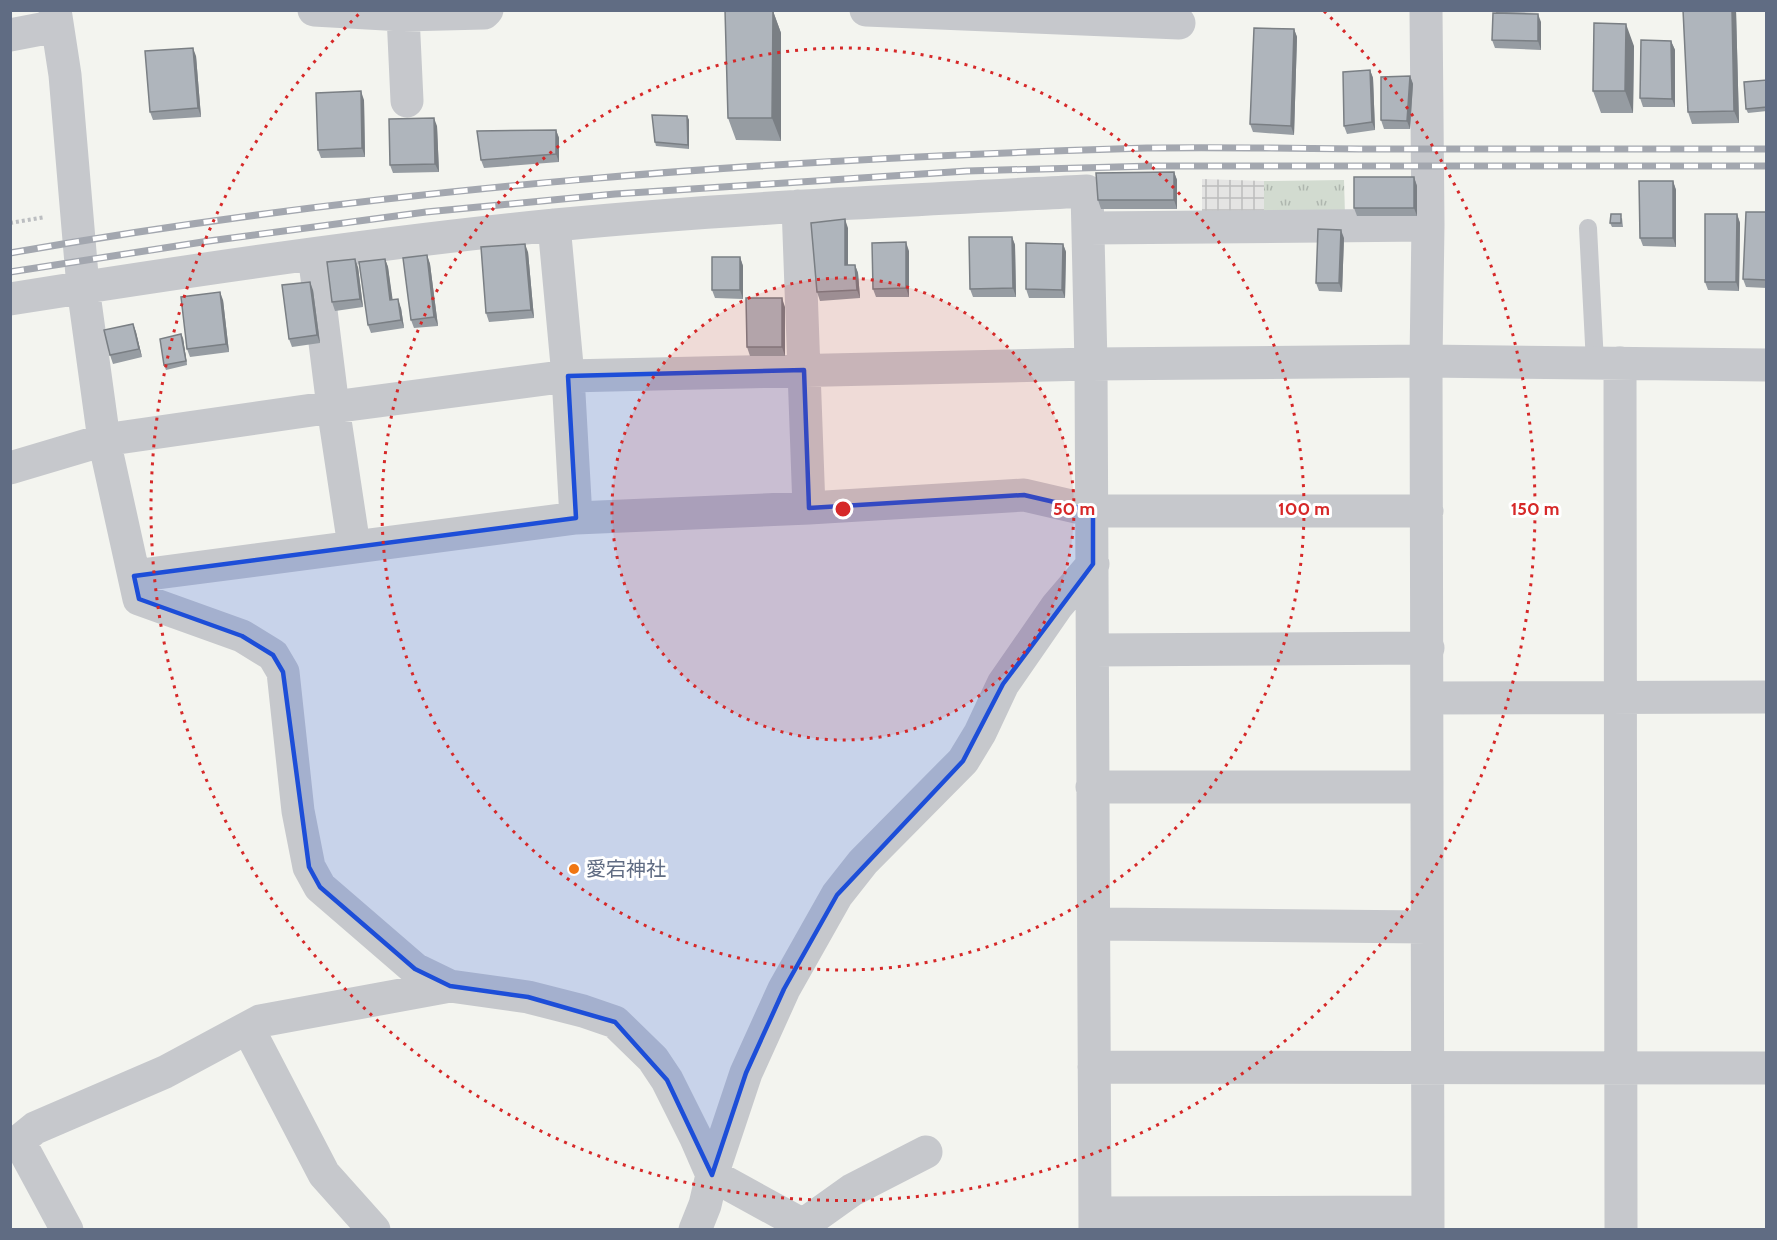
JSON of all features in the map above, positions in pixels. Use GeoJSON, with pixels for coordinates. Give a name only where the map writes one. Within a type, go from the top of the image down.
{"type":"FeatureCollection","features":[{"type":"Feature","properties":{"kind":"street"},"geometry":{"type":"LineString","coordinates":[[314,10],[403,15],[484,14],[487,10]]}},
{"type":"Feature","properties":{"kind":"street"},"geometry":{"type":"LineString","coordinates":[[866,10],[1093,15],[1179,23]]}},
{"type":"Feature","properties":{"kind":"street"},"geometry":{"type":"LineString","coordinates":[[10,299],[314,254],[555,225],[798,206],[1087,191],[1093,564],[1095,1221],[1428,1221],[1426,10]]}},
{"type":"Feature","properties":{"kind":"street"},"geometry":{"type":"LineString","coordinates":[[403,15],[407,102]]}},
{"type":"Feature","properties":{"kind":"street"},"geometry":{"type":"LineString","coordinates":[[10,35],[56,18],[65,75],[83,287],[104,440],[139,599],[242,636],[273,655],[283,672],[298,811],[309,867],[320,887],[415,969],[450,986],[528,997],[615,1022],[653,1059],[668,1080],[712,1175],[805,1227],[852,1190],[926,1152]]}},
{"type":"Feature","properties":{"kind":"street"},"geometry":{"type":"LineString","coordinates":[[798,206],[809,508]]}},
{"type":"Feature","properties":{"kind":"street"},"geometry":{"type":"LineString","coordinates":[[555,225],[568,376],[576,518]]}},
{"type":"Feature","properties":{"kind":"street"},"geometry":{"type":"LineString","coordinates":[[1089,228],[1428,225]]}},
{"type":"Feature","properties":{"kind":"street"},"geometry":{"type":"LineString","coordinates":[[314,254],[333,407],[354,546]]}},
{"type":"Feature","properties":{"kind":"street"},"geometry":{"type":"LineString","coordinates":[[10,468],[104,440],[568,376],[1091,364],[1426,361],[1767,365]]}},
{"type":"Feature","properties":{"kind":"street"},"geometry":{"type":"LineString","coordinates":[[1607,363],[1620,697],[1622,1230]]}},
{"type":"Feature","properties":{"kind":"street"},"geometry":{"type":"LineString","coordinates":[[134,576],[576,518],[809,508],[1024,495],[1092,511],[1427,511]]}},
{"type":"Feature","properties":{"kind":"street"},"geometry":{"type":"LineString","coordinates":[[695,1230],[751,1062],[784,989],[837,895],[863,862],[963,761],[980,733],[1003,684],[1057,606],[1093,564]]}},
{"type":"Feature","properties":{"kind":"street"},"geometry":{"type":"LineString","coordinates":[[1093,650],[1428,648]]}},
{"type":"Feature","properties":{"kind":"street"},"geometry":{"type":"LineString","coordinates":[[1427,698],[1767,697]]}},
{"type":"Feature","properties":{"kind":"street"},"geometry":{"type":"LineString","coordinates":[[1092,787],[1427,787]]}},
{"type":"Feature","properties":{"kind":"street"},"geometry":{"type":"LineString","coordinates":[[1094,924],[1427,927]]}},
{"type":"Feature","properties":{"kind":"street"},"geometry":{"type":"LineString","coordinates":[[67,1230],[15,1143],[35,1128],[165,1072],[261,1021],[450,986]]}},
{"type":"Feature","properties":{"kind":"street"},"geometry":{"type":"LineString","coordinates":[[248,1028],[324,1174],[374,1230]]}},
{"type":"Feature","properties":{"kind":"street"},"geometry":{"type":"LineString","coordinates":[[1094,1067],[1767,1068]]}},
{"type":"Feature","properties":{"kind":"lane"},"geometry":{"type":"LineString","coordinates":[[1588,228],[1607,363]]}},
{"type":"Feature","properties":{"kind":"highlighted area"},"geometry":{"type":"Polygon","coordinates":[[[804,370],[809,508],[1024,495],[1093,511],[1093,564],[1003,684],[963,761],[837,895],[784,989],[746,1073],[712,1175],[667,1080],[615,1022],[528,997],[450,986],[415,969],[320,887],[309,867],[283,672],[273,655],[242,636],[139,599],[134,576],[576,518],[568,376],[804,370]]]}},
{"type":"Feature","properties":{"kind":"shaded area"},"geometry":{"type":"Polygon","coordinates":[[[1202,179],[1264,181],[1264,213],[1202,214],[1202,179]]]}},
{"type":"Feature","properties":{"kind":"green space"},"geometry":{"type":"Polygon","coordinates":[[[1344,180],[1345,215],[1264,213],[1264,181],[1344,180]]]}},
{"type":"Feature","properties":{"kind":"building"},"geometry":{"type":"Polygon","coordinates":[[[725,10],[773,11],[772,118],[728,118],[725,10]]]}},
{"type":"Feature","properties":{"kind":"building"},"geometry":{"type":"Polygon","coordinates":[[[1683,10],[1732,10],[1734,111],[1688,112],[1683,10]]]}},
{"type":"Feature","properties":{"kind":"building"},"geometry":{"type":"Polygon","coordinates":[[[1493,13],[1538,14],[1538,41],[1492,40],[1493,13]]]}},
{"type":"Feature","properties":{"kind":"building"},"geometry":{"type":"Polygon","coordinates":[[[1594,23],[1626,24],[1625,91],[1593,91],[1594,23]]]}},
{"type":"Feature","properties":{"kind":"building"},"geometry":{"type":"Polygon","coordinates":[[[1254,28],[1294,29],[1291,126],[1250,124],[1254,28]]]}},
{"type":"Feature","properties":{"kind":"building"},"geometry":{"type":"Polygon","coordinates":[[[1641,40],[1671,41],[1672,99],[1640,98],[1641,40]]]}},
{"type":"Feature","properties":{"kind":"building"},"geometry":{"type":"Polygon","coordinates":[[[193,48],[198,108],[150,112],[145,51],[193,48]]]}},
{"type":"Feature","properties":{"kind":"building"},"geometry":{"type":"Polygon","coordinates":[[[1370,70],[1372,122],[1344,126],[1343,72],[1370,70]]]}},
{"type":"Feature","properties":{"kind":"building"},"geometry":{"type":"Polygon","coordinates":[[[1410,76],[1407,121],[1381,120],[1381,77],[1410,76]]]}},
{"type":"Feature","properties":{"kind":"building"},"geometry":{"type":"Polygon","coordinates":[[[1767,80],[1767,107],[1746,109],[1744,82],[1767,80]]]}},
{"type":"Feature","properties":{"kind":"building"},"geometry":{"type":"Polygon","coordinates":[[[361,91],[362,148],[318,150],[316,93],[361,91]]]}},
{"type":"Feature","properties":{"kind":"building"},"geometry":{"type":"Polygon","coordinates":[[[652,115],[687,116],[688,145],[655,142],[652,115]]]}},
{"type":"Feature","properties":{"kind":"building"},"geometry":{"type":"Polygon","coordinates":[[[434,118],[435,164],[390,165],[389,119],[434,118]]]}},
{"type":"Feature","properties":{"kind":"building"},"geometry":{"type":"Polygon","coordinates":[[[556,130],[556,154],[481,160],[477,131],[556,130]]]}},
{"type":"Feature","properties":{"kind":"building"},"geometry":{"type":"Polygon","coordinates":[[[1174,172],[1174,200],[1098,200],[1096,173],[1174,172]]]}},
{"type":"Feature","properties":{"kind":"building"},"geometry":{"type":"Polygon","coordinates":[[[1354,177],[1414,177],[1414,208],[1354,208],[1354,177]]]}},
{"type":"Feature","properties":{"kind":"building"},"geometry":{"type":"Polygon","coordinates":[[[1639,181],[1673,181],[1673,238],[1640,238],[1639,181]]]}},
{"type":"Feature","properties":{"kind":"building"},"geometry":{"type":"Polygon","coordinates":[[[1746,212],[1767,212],[1767,280],[1743,279],[1746,212]]]}},
{"type":"Feature","properties":{"kind":"building"},"geometry":{"type":"Polygon","coordinates":[[[1611,214],[1621,214],[1621,223],[1610,223],[1611,214]]]}},
{"type":"Feature","properties":{"kind":"building"},"geometry":{"type":"Polygon","coordinates":[[[1705,214],[1737,214],[1736,282],[1705,282],[1705,214]]]}},
{"type":"Feature","properties":{"kind":"building"},"geometry":{"type":"Polygon","coordinates":[[[845,219],[845,265],[855,265],[857,290],[817,292],[811,223],[845,219]]]}},
{"type":"Feature","properties":{"kind":"building"},"geometry":{"type":"Polygon","coordinates":[[[1318,229],[1341,230],[1339,283],[1316,283],[1318,229]]]}},
{"type":"Feature","properties":{"kind":"building"},"geometry":{"type":"Polygon","coordinates":[[[969,237],[1012,237],[1013,288],[970,289],[969,237]]]}},
{"type":"Feature","properties":{"kind":"building"},"geometry":{"type":"Polygon","coordinates":[[[906,242],[906,288],[873,289],[872,243],[906,242]]]}},
{"type":"Feature","properties":{"kind":"building"},"geometry":{"type":"Polygon","coordinates":[[[1026,243],[1063,244],[1062,290],[1026,289],[1026,243]]]}},
{"type":"Feature","properties":{"kind":"building"},"geometry":{"type":"Polygon","coordinates":[[[525,244],[531,310],[486,313],[481,247],[525,244]]]}},
{"type":"Feature","properties":{"kind":"building"},"geometry":{"type":"Polygon","coordinates":[[[427,255],[434,317],[411,320],[403,258],[427,255]]]}},
{"type":"Feature","properties":{"kind":"building"},"geometry":{"type":"Polygon","coordinates":[[[712,257],[740,257],[740,290],[712,290],[712,257]]]}},
{"type":"Feature","properties":{"kind":"building"},"geometry":{"type":"Polygon","coordinates":[[[355,259],[360,299],[332,302],[327,262],[355,259]]]}},
{"type":"Feature","properties":{"kind":"building"},"geometry":{"type":"Polygon","coordinates":[[[385,259],[390,300],[398,299],[401,320],[368,325],[359,262],[385,259]]]}},
{"type":"Feature","properties":{"kind":"building"},"geometry":{"type":"Polygon","coordinates":[[[310,282],[317,335],[289,339],[282,285],[310,282]]]}},
{"type":"Feature","properties":{"kind":"building"},"geometry":{"type":"Polygon","coordinates":[[[220,292],[226,344],[187,349],[181,297],[220,292]]]}},
{"type":"Feature","properties":{"kind":"building"},"geometry":{"type":"Polygon","coordinates":[[[746,298],[782,298],[782,347],[747,347],[746,298]]]}},
{"type":"Feature","properties":{"kind":"building"},"geometry":{"type":"Polygon","coordinates":[[[133,324],[139,349],[110,355],[104,330],[133,324]]]}},
{"type":"Feature","properties":{"kind":"building"},"geometry":{"type":"Polygon","coordinates":[[[181,334],[186,361],[164,365],[160,339],[181,334]]]}},
{"type":"Feature","properties":{"kind":"railway"},"geometry":{"type":"LineString","coordinates":[[10,253],[293,210],[435,194],[577,180],[861,160],[1147,148],[1766,149]]}},
{"type":"Feature","properties":{"kind":"railway"},"geometry":{"type":"LineString","coordinates":[[10,272],[209,241],[426,212],[615,194],[967,171],[1152,166],[1766,166]]}},
{"type":"Feature","properties":{"kind":"place","name":"愛宕神社"},"geometry":{"type":"Point","coordinates":[574,869]}}]}
